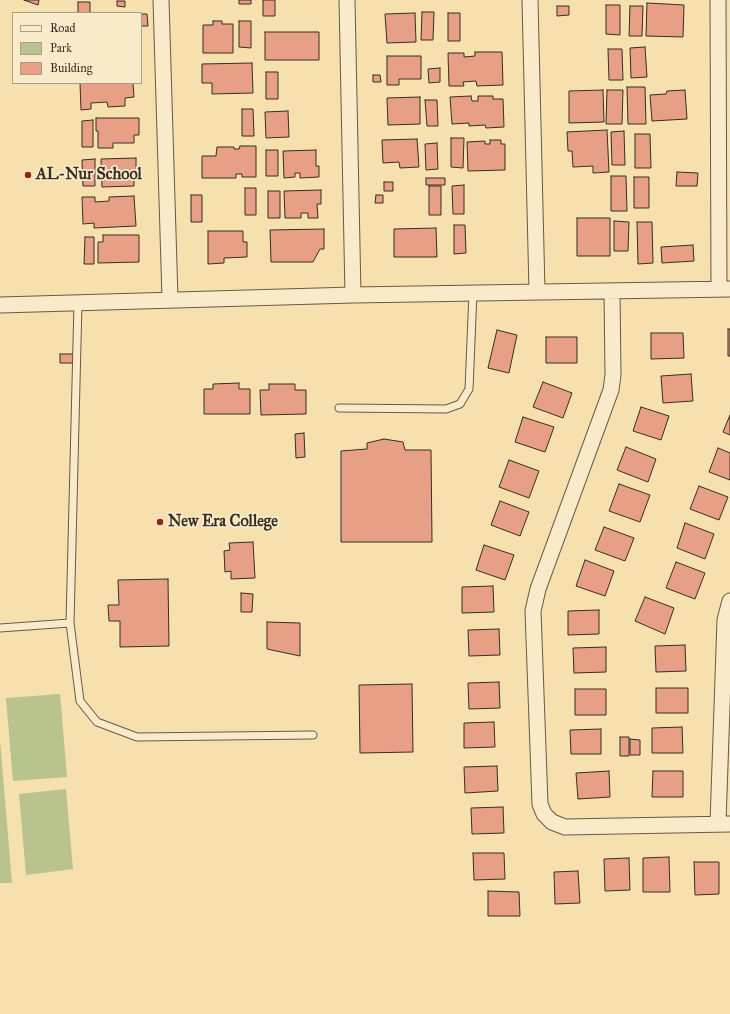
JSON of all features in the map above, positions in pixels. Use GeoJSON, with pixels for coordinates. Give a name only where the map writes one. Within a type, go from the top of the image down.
{"type":"FeatureCollection","features":[{"type":"Feature","properties":{"kind":"street"},"geometry":{"type":"LineString","coordinates":[[161,0],[170,299]]}},
{"type":"Feature","properties":{"kind":"street"},"geometry":{"type":"LineString","coordinates":[[347,0],[352,294]]}},
{"type":"Feature","properties":{"kind":"street"},"geometry":{"type":"LineString","coordinates":[[530,0],[537,291]]}},
{"type":"Feature","properties":{"kind":"street"},"geometry":{"type":"LineString","coordinates":[[0,305],[352,294],[724,289],[718,0]]}},
{"type":"Feature","properties":{"kind":"street"},"geometry":{"type":"LineString","coordinates":[[612,291],[613,375],[610,390],[535,599],[533,611],[540,804],[544,814],[552,822],[565,827],[724,824],[725,620],[730,601]]}},
{"type":"Feature","properties":{"kind":"lane"},"geometry":{"type":"LineString","coordinates":[[340,408],[446,409],[460,404],[469,389],[473,292]]}},
{"type":"Feature","properties":{"kind":"lane"},"geometry":{"type":"LineString","coordinates":[[78,302],[70,623],[80,701],[97,722],[137,737],[313,734]]}},
{"type":"Feature","properties":{"kind":"lane"},"geometry":{"type":"LineString","coordinates":[[0,628],[70,623]]}},
{"type":"Feature","properties":{"kind":"green space"},"geometry":{"type":"Polygon","coordinates":[[[60,694],[67,777],[13,781],[6,698],[60,694]]]}},
{"type":"Feature","properties":{"kind":"green space"},"geometry":{"type":"Polygon","coordinates":[[[0,740],[12,883],[0,883],[0,740]]]}},
{"type":"Feature","properties":{"kind":"green space"},"geometry":{"type":"Polygon","coordinates":[[[66,789],[73,869],[26,875],[19,794],[66,789]]]}},
{"type":"Feature","properties":{"kind":"building"},"geometry":{"type":"Polygon","coordinates":[[[24,0],[39,0],[38,5],[24,0]]]}},
{"type":"Feature","properties":{"kind":"building"},"geometry":{"type":"Polygon","coordinates":[[[239,0],[251,0],[251,4],[239,4],[239,0]]]}},
{"type":"Feature","properties":{"kind":"building"},"geometry":{"type":"Polygon","coordinates":[[[263,0],[275,0],[275,16],[263,16],[263,0]]]}},
{"type":"Feature","properties":{"kind":"building"},"geometry":{"type":"Polygon","coordinates":[[[117,1],[125,1],[125,7],[117,6],[117,1]]]}},
{"type":"Feature","properties":{"kind":"building"},"geometry":{"type":"Polygon","coordinates":[[[78,2],[90,2],[90,12],[78,12],[78,2]]]}},
{"type":"Feature","properties":{"kind":"building"},"geometry":{"type":"Polygon","coordinates":[[[647,3],[684,5],[683,37],[646,36],[647,3]]]}},
{"type":"Feature","properties":{"kind":"building"},"geometry":{"type":"Polygon","coordinates":[[[606,5],[620,5],[620,35],[606,34],[606,5]]]}},
{"type":"Feature","properties":{"kind":"building"},"geometry":{"type":"Polygon","coordinates":[[[557,6],[569,6],[569,15],[557,16],[557,6]]]}},
{"type":"Feature","properties":{"kind":"building"},"geometry":{"type":"Polygon","coordinates":[[[630,6],[643,6],[642,36],[629,36],[630,6]]]}},
{"type":"Feature","properties":{"kind":"building"},"geometry":{"type":"Polygon","coordinates":[[[422,12],[434,12],[433,40],[421,40],[422,12]]]}},
{"type":"Feature","properties":{"kind":"building"},"geometry":{"type":"Polygon","coordinates":[[[415,13],[416,42],[387,43],[385,14],[415,13]]]}},
{"type":"Feature","properties":{"kind":"building"},"geometry":{"type":"Polygon","coordinates":[[[448,13],[460,13],[460,41],[448,41],[448,13]]]}},
{"type":"Feature","properties":{"kind":"building"},"geometry":{"type":"Polygon","coordinates":[[[142,14],[147,14],[148,26],[142,26],[142,14]]]}},
{"type":"Feature","properties":{"kind":"building"},"geometry":{"type":"Polygon","coordinates":[[[213,21],[222,21],[222,24],[233,24],[233,53],[203,53],[203,25],[213,25],[213,21]]]}},
{"type":"Feature","properties":{"kind":"building"},"geometry":{"type":"Polygon","coordinates":[[[239,21],[251,21],[251,48],[239,47],[239,21]]]}},
{"type":"Feature","properties":{"kind":"building"},"geometry":{"type":"Polygon","coordinates":[[[265,32],[319,32],[319,60],[265,60],[265,32]]]}},
{"type":"Feature","properties":{"kind":"building"},"geometry":{"type":"Polygon","coordinates":[[[645,47],[647,77],[631,78],[630,48],[645,47]]]}},
{"type":"Feature","properties":{"kind":"building"},"geometry":{"type":"Polygon","coordinates":[[[608,49],[622,49],[623,80],[609,80],[608,49]]]}},
{"type":"Feature","properties":{"kind":"building"},"geometry":{"type":"Polygon","coordinates":[[[475,52],[502,52],[503,85],[477,86],[476,81],[463,82],[464,86],[449,86],[448,53],[464,53],[464,57],[475,56],[475,52]]]}},
{"type":"Feature","properties":{"kind":"building"},"geometry":{"type":"Polygon","coordinates":[[[387,56],[421,56],[421,79],[399,79],[399,85],[387,85],[387,56]]]}},
{"type":"Feature","properties":{"kind":"building"},"geometry":{"type":"Polygon","coordinates":[[[252,63],[253,93],[212,94],[212,83],[202,83],[202,64],[252,63]]]}},
{"type":"Feature","properties":{"kind":"building"},"geometry":{"type":"Polygon","coordinates":[[[440,68],[440,82],[429,83],[428,69],[440,68]]]}},
{"type":"Feature","properties":{"kind":"building"},"geometry":{"type":"Polygon","coordinates":[[[266,72],[278,72],[278,99],[266,99],[266,72]]]}},
{"type":"Feature","properties":{"kind":"building"},"geometry":{"type":"Polygon","coordinates":[[[373,75],[380,75],[381,82],[373,82],[373,75]]]}},
{"type":"Feature","properties":{"kind":"building"},"geometry":{"type":"Polygon","coordinates":[[[80,84],[133,84],[134,97],[125,98],[125,106],[108,107],[107,102],[91,103],[91,109],[81,110],[80,84]]]}},
{"type":"Feature","properties":{"kind":"building"},"geometry":{"type":"Polygon","coordinates":[[[627,87],[645,87],[646,124],[628,124],[627,87]]]}},
{"type":"Feature","properties":{"kind":"building"},"geometry":{"type":"Polygon","coordinates":[[[603,90],[604,122],[569,123],[569,91],[603,90]]]}},
{"type":"Feature","properties":{"kind":"building"},"geometry":{"type":"Polygon","coordinates":[[[607,90],[623,90],[622,124],[606,124],[607,90]]]}},
{"type":"Feature","properties":{"kind":"building"},"geometry":{"type":"Polygon","coordinates":[[[685,90],[687,119],[652,121],[650,95],[666,94],[667,91],[685,90]]]}},
{"type":"Feature","properties":{"kind":"building"},"geometry":{"type":"Polygon","coordinates":[[[471,96],[472,101],[478,101],[478,96],[493,96],[493,99],[503,99],[504,127],[486,128],[485,125],[469,126],[469,123],[452,124],[450,97],[471,96]]]}},
{"type":"Feature","properties":{"kind":"building"},"geometry":{"type":"Polygon","coordinates":[[[420,97],[420,124],[388,125],[387,98],[420,97]]]}},
{"type":"Feature","properties":{"kind":"building"},"geometry":{"type":"Polygon","coordinates":[[[425,100],[437,100],[438,126],[427,126],[425,100]]]}},
{"type":"Feature","properties":{"kind":"building"},"geometry":{"type":"Polygon","coordinates":[[[242,109],[253,109],[254,136],[242,136],[242,109]]]}},
{"type":"Feature","properties":{"kind":"building"},"geometry":{"type":"Polygon","coordinates":[[[288,111],[289,137],[266,138],[265,112],[288,111]]]}},
{"type":"Feature","properties":{"kind":"building"},"geometry":{"type":"Polygon","coordinates":[[[96,118],[139,118],[139,135],[134,135],[134,143],[113,143],[113,148],[98,148],[96,118]]]}},
{"type":"Feature","properties":{"kind":"building"},"geometry":{"type":"Polygon","coordinates":[[[93,120],[93,147],[82,147],[82,121],[93,120]]]}},
{"type":"Feature","properties":{"kind":"building"},"geometry":{"type":"Polygon","coordinates":[[[607,130],[609,172],[593,173],[593,166],[573,167],[572,151],[568,151],[567,132],[607,130]]]}},
{"type":"Feature","properties":{"kind":"building"},"geometry":{"type":"Polygon","coordinates":[[[624,131],[625,165],[612,165],[611,132],[624,131]]]}},
{"type":"Feature","properties":{"kind":"building"},"geometry":{"type":"Polygon","coordinates":[[[635,134],[650,134],[651,168],[635,168],[635,134]]]}},
{"type":"Feature","properties":{"kind":"building"},"geometry":{"type":"Polygon","coordinates":[[[451,138],[464,138],[463,168],[451,167],[451,138]]]}},
{"type":"Feature","properties":{"kind":"building"},"geometry":{"type":"Polygon","coordinates":[[[417,139],[419,167],[400,168],[399,162],[383,163],[382,140],[417,139]]]}},
{"type":"Feature","properties":{"kind":"building"},"geometry":{"type":"Polygon","coordinates":[[[490,140],[501,140],[501,144],[505,144],[505,170],[468,171],[467,142],[485,141],[485,144],[490,144],[490,140]]]}},
{"type":"Feature","properties":{"kind":"building"},"geometry":{"type":"Polygon","coordinates":[[[437,143],[438,169],[426,170],[425,144],[437,143]]]}},
{"type":"Feature","properties":{"kind":"building"},"geometry":{"type":"Polygon","coordinates":[[[240,146],[256,146],[256,177],[242,177],[242,174],[236,174],[236,178],[202,178],[202,156],[216,156],[217,147],[234,147],[234,149],[239,149],[240,146]]]}},
{"type":"Feature","properties":{"kind":"building"},"geometry":{"type":"Polygon","coordinates":[[[266,150],[278,150],[278,176],[266,176],[266,150]]]}},
{"type":"Feature","properties":{"kind":"building"},"geometry":{"type":"Polygon","coordinates":[[[316,150],[316,166],[319,166],[319,177],[300,178],[300,173],[295,173],[295,177],[284,178],[283,151],[316,150]]]}},
{"type":"Feature","properties":{"kind":"building"},"geometry":{"type":"Polygon","coordinates":[[[136,158],[134,186],[102,187],[101,159],[136,158]]]}},
{"type":"Feature","properties":{"kind":"building"},"geometry":{"type":"Polygon","coordinates":[[[95,159],[95,186],[83,186],[82,160],[95,159]]]}},
{"type":"Feature","properties":{"kind":"building"},"geometry":{"type":"Polygon","coordinates":[[[677,172],[698,173],[697,186],[676,186],[677,172]]]}},
{"type":"Feature","properties":{"kind":"building"},"geometry":{"type":"Polygon","coordinates":[[[611,176],[626,176],[627,211],[611,211],[611,176]]]}},
{"type":"Feature","properties":{"kind":"building"},"geometry":{"type":"Polygon","coordinates":[[[634,177],[649,177],[649,208],[634,208],[634,177]]]}},
{"type":"Feature","properties":{"kind":"building"},"geometry":{"type":"Polygon","coordinates":[[[426,178],[445,178],[445,185],[426,185],[426,178]]]}},
{"type":"Feature","properties":{"kind":"building"},"geometry":{"type":"Polygon","coordinates":[[[384,182],[393,182],[393,191],[384,191],[384,182]]]}},
{"type":"Feature","properties":{"kind":"building"},"geometry":{"type":"Polygon","coordinates":[[[464,185],[464,214],[453,214],[452,186],[464,185]]]}},
{"type":"Feature","properties":{"kind":"building"},"geometry":{"type":"Polygon","coordinates":[[[429,186],[441,186],[441,215],[429,215],[429,186]]]}},
{"type":"Feature","properties":{"kind":"building"},"geometry":{"type":"Polygon","coordinates":[[[245,188],[256,188],[256,215],[245,215],[245,188]]]}},
{"type":"Feature","properties":{"kind":"building"},"geometry":{"type":"Polygon","coordinates":[[[321,190],[321,204],[317,204],[318,218],[308,218],[308,213],[301,213],[301,218],[285,218],[284,191],[321,190]]]}},
{"type":"Feature","properties":{"kind":"building"},"geometry":{"type":"Polygon","coordinates":[[[268,191],[280,191],[280,218],[268,218],[268,191]]]}},
{"type":"Feature","properties":{"kind":"building"},"geometry":{"type":"Polygon","coordinates":[[[191,195],[202,195],[202,222],[191,222],[191,195]]]}},
{"type":"Feature","properties":{"kind":"building"},"geometry":{"type":"Polygon","coordinates":[[[376,195],[383,195],[383,203],[375,203],[376,195]]]}},
{"type":"Feature","properties":{"kind":"building"},"geometry":{"type":"Polygon","coordinates":[[[134,196],[136,226],[94,228],[94,223],[83,224],[82,197],[95,197],[95,202],[109,201],[109,197],[134,196]]]}},
{"type":"Feature","properties":{"kind":"building"},"geometry":{"type":"Polygon","coordinates":[[[577,218],[610,218],[610,256],[577,256],[577,218]]]}},
{"type":"Feature","properties":{"kind":"building"},"geometry":{"type":"Polygon","coordinates":[[[614,221],[629,222],[628,251],[614,251],[614,221]]]}},
{"type":"Feature","properties":{"kind":"building"},"geometry":{"type":"Polygon","coordinates":[[[637,222],[652,222],[653,263],[638,264],[637,222]]]}},
{"type":"Feature","properties":{"kind":"building"},"geometry":{"type":"Polygon","coordinates":[[[454,225],[465,225],[466,253],[454,254],[454,225]]]}},
{"type":"Feature","properties":{"kind":"building"},"geometry":{"type":"Polygon","coordinates":[[[436,228],[437,257],[394,257],[394,229],[436,228]]]}},
{"type":"Feature","properties":{"kind":"building"},"geometry":{"type":"Polygon","coordinates":[[[324,229],[324,249],[320,249],[313,262],[271,262],[270,230],[324,229]]]}},
{"type":"Feature","properties":{"kind":"building"},"geometry":{"type":"Polygon","coordinates":[[[208,231],[243,231],[243,242],[247,242],[247,257],[224,258],[224,263],[208,264],[208,231]]]}},
{"type":"Feature","properties":{"kind":"building"},"geometry":{"type":"Polygon","coordinates":[[[103,235],[139,235],[139,262],[98,263],[98,242],[103,242],[103,235]]]}},
{"type":"Feature","properties":{"kind":"building"},"geometry":{"type":"Polygon","coordinates":[[[85,237],[94,237],[94,264],[84,264],[85,237]]]}},
{"type":"Feature","properties":{"kind":"building"},"geometry":{"type":"Polygon","coordinates":[[[693,245],[694,261],[662,263],[661,247],[693,245]]]}},
{"type":"Feature","properties":{"kind":"building"},"geometry":{"type":"Polygon","coordinates":[[[728,329],[730,329],[730,356],[728,356],[728,329]]]}},
{"type":"Feature","properties":{"kind":"building"},"geometry":{"type":"Polygon","coordinates":[[[497,330],[517,335],[509,373],[488,368],[497,330]]]}},
{"type":"Feature","properties":{"kind":"building"},"geometry":{"type":"Polygon","coordinates":[[[651,333],[683,333],[684,358],[651,359],[651,333]]]}},
{"type":"Feature","properties":{"kind":"building"},"geometry":{"type":"Polygon","coordinates":[[[546,337],[577,337],[577,363],[546,363],[546,337]]]}},
{"type":"Feature","properties":{"kind":"building"},"geometry":{"type":"Polygon","coordinates":[[[60,354],[74,354],[74,363],[60,363],[60,354]]]}},
{"type":"Feature","properties":{"kind":"building"},"geometry":{"type":"Polygon","coordinates":[[[691,374],[693,401],[663,403],[661,376],[691,374]]]}},
{"type":"Feature","properties":{"kind":"building"},"geometry":{"type":"Polygon","coordinates":[[[543,382],[572,393],[563,418],[533,407],[543,382]]]}},
{"type":"Feature","properties":{"kind":"building"},"geometry":{"type":"Polygon","coordinates":[[[239,383],[239,389],[250,389],[250,414],[204,414],[204,389],[213,389],[213,384],[239,383]]]}},
{"type":"Feature","properties":{"kind":"building"},"geometry":{"type":"Polygon","coordinates":[[[269,384],[295,384],[295,390],[306,390],[306,414],[261,415],[260,390],[269,390],[269,384]]]}},
{"type":"Feature","properties":{"kind":"building"},"geometry":{"type":"Polygon","coordinates":[[[641,407],[669,416],[661,440],[633,431],[641,407]]]}},
{"type":"Feature","properties":{"kind":"building"},"geometry":{"type":"Polygon","coordinates":[[[730,415],[730,435],[723,432],[730,415]]]}},
{"type":"Feature","properties":{"kind":"building"},"geometry":{"type":"Polygon","coordinates":[[[523,417],[554,427],[545,452],[515,442],[523,417]]]}},
{"type":"Feature","properties":{"kind":"building"},"geometry":{"type":"Polygon","coordinates":[[[304,433],[305,457],[296,458],[295,434],[304,433]]]}},
{"type":"Feature","properties":{"kind":"building"},"geometry":{"type":"Polygon","coordinates":[[[384,439],[403,442],[405,450],[431,450],[432,542],[341,542],[341,451],[367,449],[367,443],[384,439]]]}},
{"type":"Feature","properties":{"kind":"building"},"geometry":{"type":"Polygon","coordinates":[[[626,447],[656,459],[648,482],[617,470],[626,447]]]}},
{"type":"Feature","properties":{"kind":"building"},"geometry":{"type":"Polygon","coordinates":[[[718,448],[730,453],[730,480],[709,472],[718,448]]]}},
{"type":"Feature","properties":{"kind":"building"},"geometry":{"type":"Polygon","coordinates":[[[509,460],[539,471],[529,498],[499,487],[509,460]]]}},
{"type":"Feature","properties":{"kind":"building"},"geometry":{"type":"Polygon","coordinates":[[[619,484],[650,495],[640,522],[609,511],[619,484]]]}},
{"type":"Feature","properties":{"kind":"building"},"geometry":{"type":"Polygon","coordinates":[[[699,486],[728,497],[719,520],[690,509],[699,486]]]}},
{"type":"Feature","properties":{"kind":"building"},"geometry":{"type":"Polygon","coordinates":[[[500,501],[529,512],[520,536],[491,525],[500,501]]]}},
{"type":"Feature","properties":{"kind":"building"},"geometry":{"type":"Polygon","coordinates":[[[685,523],[714,534],[705,559],[677,548],[685,523]]]}},
{"type":"Feature","properties":{"kind":"building"},"geometry":{"type":"Polygon","coordinates":[[[604,527],[634,538],[625,561],[595,550],[604,527]]]}},
{"type":"Feature","properties":{"kind":"building"},"geometry":{"type":"Polygon","coordinates":[[[253,542],[255,578],[231,579],[231,571],[225,572],[224,551],[230,550],[229,543],[253,542]]]}},
{"type":"Feature","properties":{"kind":"building"},"geometry":{"type":"Polygon","coordinates":[[[484,545],[514,555],[505,580],[476,570],[484,545]]]}},
{"type":"Feature","properties":{"kind":"building"},"geometry":{"type":"Polygon","coordinates":[[[585,560],[614,571],[605,596],[576,586],[585,560]]]}},
{"type":"Feature","properties":{"kind":"building"},"geometry":{"type":"Polygon","coordinates":[[[676,562],[705,573],[695,599],[666,588],[676,562]]]}},
{"type":"Feature","properties":{"kind":"building"},"geometry":{"type":"Polygon","coordinates":[[[168,579],[169,646],[120,647],[120,621],[109,621],[108,605],[119,605],[118,580],[168,579]]]}},
{"type":"Feature","properties":{"kind":"building"},"geometry":{"type":"Polygon","coordinates":[[[493,586],[494,612],[462,613],[462,587],[493,586]]]}},
{"type":"Feature","properties":{"kind":"building"},"geometry":{"type":"Polygon","coordinates":[[[241,593],[253,594],[252,612],[241,612],[241,593]]]}},
{"type":"Feature","properties":{"kind":"building"},"geometry":{"type":"Polygon","coordinates":[[[645,597],[674,608],[665,634],[635,621],[645,597]]]}},
{"type":"Feature","properties":{"kind":"building"},"geometry":{"type":"Polygon","coordinates":[[[599,610],[599,634],[568,635],[568,611],[599,610]]]}},
{"type":"Feature","properties":{"kind":"building"},"geometry":{"type":"Polygon","coordinates":[[[267,622],[300,623],[300,656],[267,649],[267,622]]]}},
{"type":"Feature","properties":{"kind":"building"},"geometry":{"type":"Polygon","coordinates":[[[499,629],[500,655],[469,656],[468,630],[499,629]]]}},
{"type":"Feature","properties":{"kind":"building"},"geometry":{"type":"Polygon","coordinates":[[[685,645],[686,671],[656,672],[655,646],[685,645]]]}},
{"type":"Feature","properties":{"kind":"building"},"geometry":{"type":"Polygon","coordinates":[[[606,647],[606,672],[574,673],[573,648],[606,647]]]}},
{"type":"Feature","properties":{"kind":"building"},"geometry":{"type":"Polygon","coordinates":[[[499,682],[500,708],[469,709],[468,683],[499,682]]]}},
{"type":"Feature","properties":{"kind":"building"},"geometry":{"type":"Polygon","coordinates":[[[412,684],[413,752],[360,753],[359,685],[412,684]]]}},
{"type":"Feature","properties":{"kind":"building"},"geometry":{"type":"Polygon","coordinates":[[[656,688],[688,688],[688,713],[656,713],[656,688]]]}},
{"type":"Feature","properties":{"kind":"building"},"geometry":{"type":"Polygon","coordinates":[[[575,689],[606,689],[606,715],[575,715],[575,689]]]}},
{"type":"Feature","properties":{"kind":"building"},"geometry":{"type":"Polygon","coordinates":[[[494,722],[495,747],[464,748],[464,723],[494,722]]]}},
{"type":"Feature","properties":{"kind":"building"},"geometry":{"type":"Polygon","coordinates":[[[682,727],[683,753],[652,753],[652,728],[682,727]]]}},
{"type":"Feature","properties":{"kind":"building"},"geometry":{"type":"Polygon","coordinates":[[[601,729],[601,754],[571,754],[570,730],[601,729]]]}},
{"type":"Feature","properties":{"kind":"building"},"geometry":{"type":"Polygon","coordinates":[[[620,737],[629,737],[629,756],[620,756],[620,737]]]}},
{"type":"Feature","properties":{"kind":"building"},"geometry":{"type":"Polygon","coordinates":[[[630,739],[640,740],[640,755],[630,755],[630,739]]]}},
{"type":"Feature","properties":{"kind":"building"},"geometry":{"type":"Polygon","coordinates":[[[497,766],[498,791],[465,793],[464,767],[497,766]]]}},
{"type":"Feature","properties":{"kind":"building"},"geometry":{"type":"Polygon","coordinates":[[[609,771],[610,797],[578,799],[576,773],[609,771]]]}},
{"type":"Feature","properties":{"kind":"building"},"geometry":{"type":"Polygon","coordinates":[[[653,771],[683,771],[683,797],[652,797],[653,771]]]}},
{"type":"Feature","properties":{"kind":"building"},"geometry":{"type":"Polygon","coordinates":[[[503,807],[504,833],[472,834],[471,808],[503,807]]]}},
{"type":"Feature","properties":{"kind":"building"},"geometry":{"type":"Polygon","coordinates":[[[473,853],[504,853],[505,879],[474,880],[473,853]]]}},
{"type":"Feature","properties":{"kind":"building"},"geometry":{"type":"Polygon","coordinates":[[[669,857],[670,892],[643,892],[643,858],[669,857]]]}},
{"type":"Feature","properties":{"kind":"building"},"geometry":{"type":"Polygon","coordinates":[[[629,858],[630,890],[605,891],[604,859],[629,858]]]}},
{"type":"Feature","properties":{"kind":"building"},"geometry":{"type":"Polygon","coordinates":[[[694,862],[719,862],[719,894],[695,895],[694,862]]]}},
{"type":"Feature","properties":{"kind":"building"},"geometry":{"type":"Polygon","coordinates":[[[578,871],[580,903],[555,904],[554,872],[578,871]]]}},
{"type":"Feature","properties":{"kind":"building"},"geometry":{"type":"Polygon","coordinates":[[[488,891],[519,892],[520,916],[488,916],[488,891]]]}},
{"type":"Feature","properties":{"kind":"place","name":"AL-Nur School"},"geometry":{"type":"Point","coordinates":[28,175]}},
{"type":"Feature","properties":{"kind":"place","name":"New Era College"},"geometry":{"type":"Point","coordinates":[160,522]}}]}
